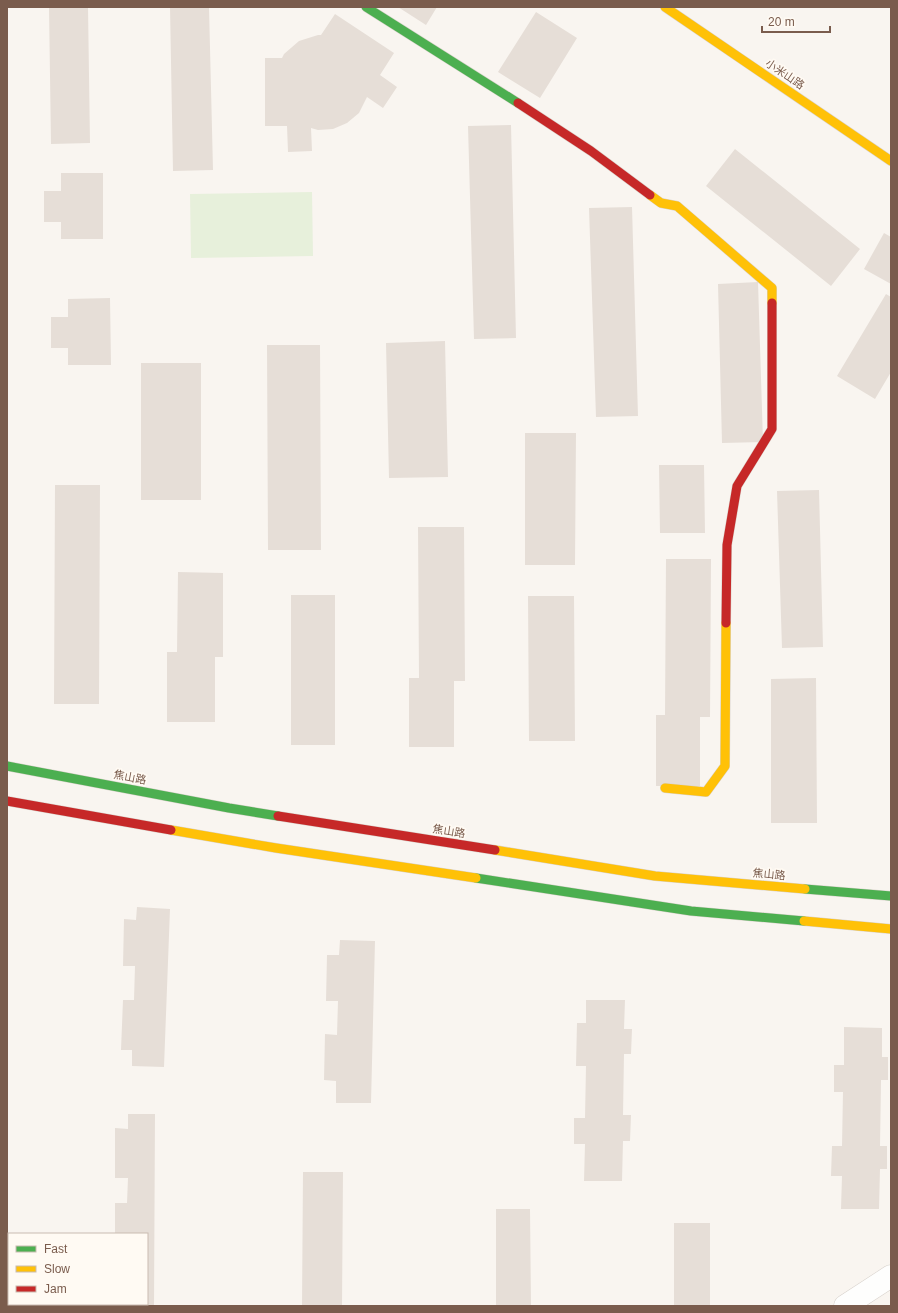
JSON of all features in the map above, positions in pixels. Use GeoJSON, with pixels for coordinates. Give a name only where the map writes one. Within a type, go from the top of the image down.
{"type":"FeatureCollection","features":[{"type":"Feature","properties":{"kind":"main road"},"geometry":{"type":"LineString","coordinates":[[366,7],[514,100],[591,151],[661,203],[677,206],[772,288],[772,429],[737,486],[727,545],[725,766],[706,792],[665,788]]}},
{"type":"Feature","properties":{"kind":"main road","name":"小米山路"},"geometry":{"type":"LineString","coordinates":[[665,7],[891,161]]}},
{"type":"Feature","properties":{"kind":"main road","name":"焦山路"},"geometry":{"type":"LineString","coordinates":[[7,766],[229,808],[655,876],[891,896]]}},
{"type":"Feature","properties":{"kind":"main road"},"geometry":{"type":"LineString","coordinates":[[7,801],[276,848],[691,911],[891,929]]}},
{"type":"Feature","properties":{"kind":"street"},"geometry":{"type":"LineString","coordinates":[[845,1306],[891,1276]]}},
{"type":"Feature","properties":{"kind":"green space"},"geometry":{"type":"Polygon","coordinates":[[[312,192],[313,256],[191,258],[190,194],[312,192]]]}},
{"type":"Feature","properties":{"kind":"building"},"geometry":{"type":"Polygon","coordinates":[[[49,7],[88,7],[90,143],[51,144],[49,7]]]}},
{"type":"Feature","properties":{"kind":"building"},"geometry":{"type":"Polygon","coordinates":[[[170,7],[209,7],[213,170],[173,171],[170,7]]]}},
{"type":"Feature","properties":{"kind":"building"},"geometry":{"type":"Polygon","coordinates":[[[398,7],[437,7],[426,25],[398,7]]]}},
{"type":"Feature","properties":{"kind":"building"},"geometry":{"type":"Polygon","coordinates":[[[536,12],[577,38],[540,98],[498,72],[536,12]]]}},
{"type":"Feature","properties":{"kind":"building"},"geometry":{"type":"Polygon","coordinates":[[[335,14],[394,53],[380,75],[397,87],[383,108],[367,97],[359,113],[347,123],[333,129],[318,130],[311,128],[312,151],[288,152],[287,126],[265,126],[265,58],[282,58],[284,54],[299,41],[321,35],[335,14]]]}},
{"type":"Feature","properties":{"kind":"building"},"geometry":{"type":"Polygon","coordinates":[[[511,125],[516,338],[474,339],[468,126],[511,125]]]}},
{"type":"Feature","properties":{"kind":"building"},"geometry":{"type":"Polygon","coordinates":[[[735,149],[860,249],[831,286],[706,186],[735,149]]]}},
{"type":"Feature","properties":{"kind":"building"},"geometry":{"type":"Polygon","coordinates":[[[61,173],[103,173],[103,239],[61,239],[61,222],[44,222],[44,191],[61,191],[61,173]]]}},
{"type":"Feature","properties":{"kind":"building"},"geometry":{"type":"Polygon","coordinates":[[[632,207],[638,416],[596,417],[589,208],[632,207]]]}},
{"type":"Feature","properties":{"kind":"building"},"geometry":{"type":"Polygon","coordinates":[[[884,233],[891,237],[891,284],[864,269],[884,233]]]}},
{"type":"Feature","properties":{"kind":"building"},"geometry":{"type":"Polygon","coordinates":[[[758,282],[763,442],[722,443],[718,284],[758,282]]]}},
{"type":"Feature","properties":{"kind":"building"},"geometry":{"type":"Polygon","coordinates":[[[886,294],[891,297],[891,372],[875,399],[837,376],[886,294]]]}},
{"type":"Feature","properties":{"kind":"building"},"geometry":{"type":"Polygon","coordinates":[[[110,298],[111,365],[68,365],[68,348],[51,348],[51,317],[68,317],[68,299],[110,298]]]}},
{"type":"Feature","properties":{"kind":"building"},"geometry":{"type":"Polygon","coordinates":[[[445,341],[448,477],[389,478],[386,343],[445,341]]]}},
{"type":"Feature","properties":{"kind":"building"},"geometry":{"type":"Polygon","coordinates":[[[267,345],[320,345],[321,550],[268,550],[267,345]]]}},
{"type":"Feature","properties":{"kind":"building"},"geometry":{"type":"Polygon","coordinates":[[[141,363],[201,363],[201,500],[141,500],[141,363]]]}},
{"type":"Feature","properties":{"kind":"building"},"geometry":{"type":"Polygon","coordinates":[[[525,433],[576,433],[575,565],[525,565],[525,433]]]}},
{"type":"Feature","properties":{"kind":"building"},"geometry":{"type":"Polygon","coordinates":[[[659,465],[704,465],[705,533],[660,533],[659,465]]]}},
{"type":"Feature","properties":{"kind":"building"},"geometry":{"type":"Polygon","coordinates":[[[55,485],[100,485],[99,704],[54,704],[55,485]]]}},
{"type":"Feature","properties":{"kind":"building"},"geometry":{"type":"Polygon","coordinates":[[[819,490],[823,647],[782,648],[777,491],[819,490]]]}},
{"type":"Feature","properties":{"kind":"building"},"geometry":{"type":"Polygon","coordinates":[[[418,527],[464,527],[465,681],[454,681],[454,747],[409,747],[409,678],[419,678],[418,527]]]}},
{"type":"Feature","properties":{"kind":"building"},"geometry":{"type":"Polygon","coordinates":[[[666,559],[711,559],[710,717],[700,717],[700,786],[656,786],[656,715],[665,715],[666,559]]]}},
{"type":"Feature","properties":{"kind":"building"},"geometry":{"type":"Polygon","coordinates":[[[178,572],[223,573],[223,657],[215,657],[215,722],[167,722],[167,652],[177,652],[178,572]]]}},
{"type":"Feature","properties":{"kind":"building"},"geometry":{"type":"Polygon","coordinates":[[[291,595],[335,595],[335,745],[291,745],[291,595]]]}},
{"type":"Feature","properties":{"kind":"building"},"geometry":{"type":"Polygon","coordinates":[[[528,596],[574,596],[575,741],[529,741],[528,596]]]}},
{"type":"Feature","properties":{"kind":"building"},"geometry":{"type":"Polygon","coordinates":[[[816,678],[817,823],[771,823],[771,679],[816,678]]]}},
{"type":"Feature","properties":{"kind":"building"},"geometry":{"type":"Polygon","coordinates":[[[137,907],[170,909],[164,1067],[132,1066],[132,1050],[121,1050],[123,1000],[134,1000],[135,966],[123,966],[124,919],[136,920],[137,907]]]}},
{"type":"Feature","properties":{"kind":"building"},"geometry":{"type":"Polygon","coordinates":[[[340,940],[375,941],[371,1103],[336,1103],[336,1081],[324,1080],[325,1034],[337,1035],[338,1001],[326,1001],[327,955],[339,955],[340,940]]]}},
{"type":"Feature","properties":{"kind":"building"},"geometry":{"type":"Polygon","coordinates":[[[586,1000],[625,1000],[624,1029],[632,1029],[631,1054],[624,1054],[623,1115],[631,1115],[630,1141],[623,1141],[622,1181],[584,1181],[585,1144],[574,1144],[574,1118],[585,1118],[586,1066],[576,1066],[577,1023],[586,1023],[586,1000]]]}},
{"type":"Feature","properties":{"kind":"building"},"geometry":{"type":"Polygon","coordinates":[[[844,1027],[882,1028],[882,1057],[888,1057],[888,1080],[881,1080],[880,1146],[887,1146],[887,1169],[880,1169],[879,1209],[841,1209],[842,1176],[831,1176],[832,1146],[842,1146],[843,1092],[834,1092],[834,1065],[844,1065],[844,1027]]]}},
{"type":"Feature","properties":{"kind":"building"},"geometry":{"type":"Polygon","coordinates":[[[128,1114],[155,1114],[154,1306],[116,1306],[148,1305],[148,1233],[115,1233],[115,1203],[127,1203],[128,1178],[115,1178],[115,1128],[128,1129],[128,1114]]]}},
{"type":"Feature","properties":{"kind":"building"},"geometry":{"type":"Polygon","coordinates":[[[303,1172],[343,1172],[342,1306],[302,1306],[303,1172]]]}},
{"type":"Feature","properties":{"kind":"building"},"geometry":{"type":"Polygon","coordinates":[[[496,1209],[530,1209],[531,1306],[496,1306],[496,1209]]]}},
{"type":"Feature","properties":{"kind":"building"},"geometry":{"type":"Polygon","coordinates":[[[674,1223],[710,1223],[710,1306],[674,1306],[674,1223]]]}},
{"type":"Feature","properties":{"kind":"traffic: fast"},"geometry":{"type":"LineString","coordinates":[[366,7],[518,103]]}},
{"type":"Feature","properties":{"kind":"traffic: fast"},"geometry":{"type":"LineString","coordinates":[[7,766],[278,816]]}},
{"type":"Feature","properties":{"kind":"traffic: fast"},"geometry":{"type":"LineString","coordinates":[[476,878],[691,911],[804,921]]}},
{"type":"Feature","properties":{"kind":"traffic: fast"},"geometry":{"type":"LineString","coordinates":[[805,889],[891,896]]}},
{"type":"Feature","properties":{"kind":"traffic: slow"},"geometry":{"type":"LineString","coordinates":[[665,7],[891,161]]}},
{"type":"Feature","properties":{"kind":"traffic: slow"},"geometry":{"type":"LineString","coordinates":[[650,195],[661,203],[677,206],[772,288],[772,303]]}},
{"type":"Feature","properties":{"kind":"traffic: slow"},"geometry":{"type":"LineString","coordinates":[[665,788],[706,792],[725,766],[726,623]]}},
{"type":"Feature","properties":{"kind":"traffic: slow"},"geometry":{"type":"LineString","coordinates":[[171,830],[276,848],[476,878]]}},
{"type":"Feature","properties":{"kind":"traffic: slow"},"geometry":{"type":"LineString","coordinates":[[495,850],[655,876],[805,889]]}},
{"type":"Feature","properties":{"kind":"traffic: slow"},"geometry":{"type":"LineString","coordinates":[[804,921],[891,929]]}},
{"type":"Feature","properties":{"kind":"traffic: jam"},"geometry":{"type":"LineString","coordinates":[[518,103],[591,151],[650,195]]}},
{"type":"Feature","properties":{"kind":"traffic: jam"},"geometry":{"type":"LineString","coordinates":[[726,623],[727,545],[737,486],[772,429],[772,303]]}},
{"type":"Feature","properties":{"kind":"traffic: jam"},"geometry":{"type":"LineString","coordinates":[[7,801],[171,830]]}},
{"type":"Feature","properties":{"kind":"traffic: jam"},"geometry":{"type":"LineString","coordinates":[[278,816],[495,850]]}}]}
